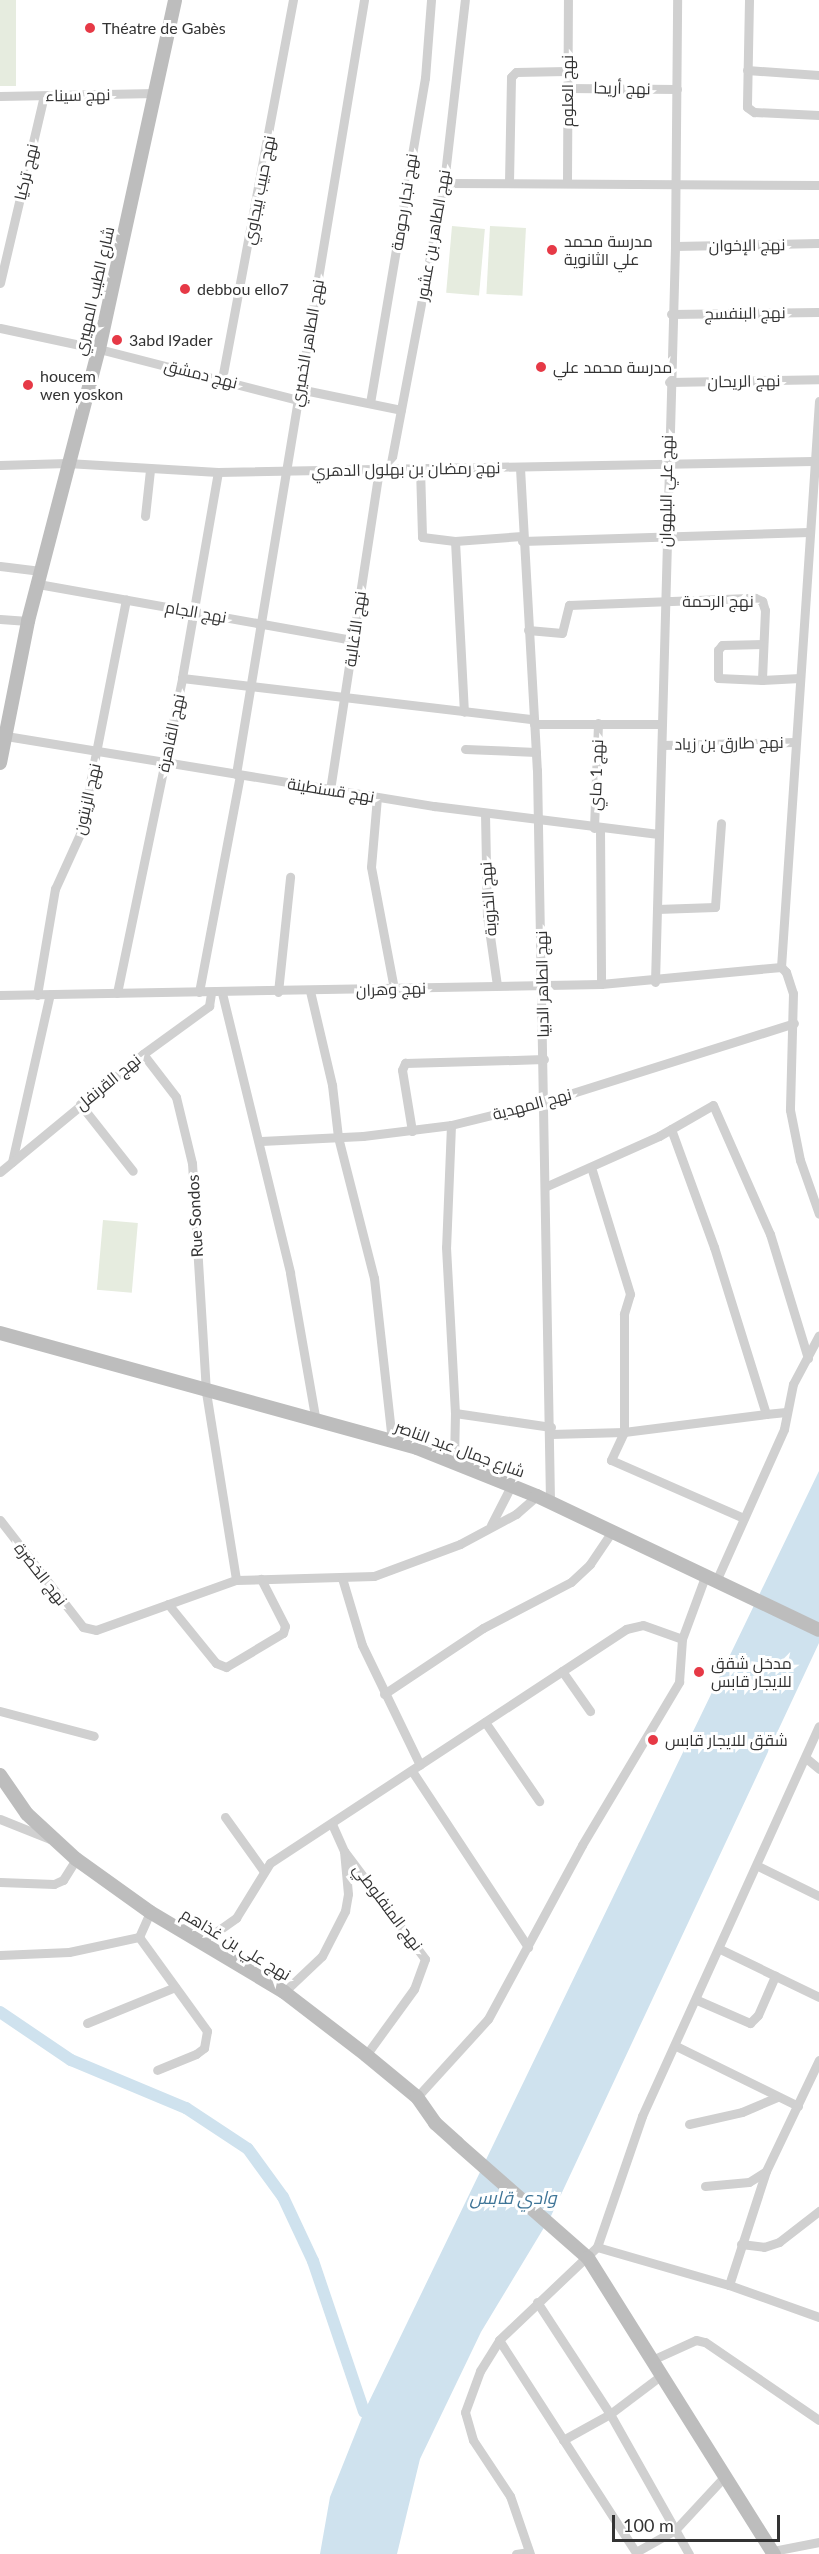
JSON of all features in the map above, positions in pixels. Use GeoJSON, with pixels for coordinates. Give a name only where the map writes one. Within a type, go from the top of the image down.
{"type":"FeatureCollection","features":[{"type":"Feature","properties":{"kind":"main road","name":"شارع الطيب المهيري"},"geometry":{"type":"LineString","coordinates":[[0,763],[28,621],[67,463],[99,349],[175,0]]}},
{"type":"Feature","properties":{"kind":"main road","name":"شارع جمال عبد الناصر"},"geometry":{"type":"LineString","coordinates":[[0,1333],[206,1392],[392,1441],[454,1462],[512,1484],[613,1530],[712,1576],[819,1630]]}},
{"type":"Feature","properties":{"kind":"main road","name":"نهج علي بن غذاهم"},"geometry":{"type":"LineString","coordinates":[[0,1774],[27,1814],[76,1859],[150,1912],[284,1992],[417,2097],[435,2123],[551,2228],[592,2252],[652,2360],[663,2374],[773,2553]]}},
{"type":"Feature","properties":{"kind":"street","name":"نهج حبيب بيجاوي"},"geometry":{"type":"LineString","coordinates":[[222,379],[293,0]]}},
{"type":"Feature","properties":{"kind":"street","name":"نهج الطاهر الخميري"},"geometry":{"type":"LineString","coordinates":[[199,992],[238,774],[298,389],[364,0]]}},
{"type":"Feature","properties":{"kind":"street","name":"نهج نجار رحومة"},"geometry":{"type":"LineString","coordinates":[[370,403],[424,78],[432,0]]}},
{"type":"Feature","properties":{"kind":"street","name":"نهج الطاهر بن عشور"},"geometry":{"type":"LineString","coordinates":[[390,468],[444,183],[465,0]]}},
{"type":"Feature","properties":{"kind":"street","name":"نهج العلوم"},"geometry":{"type":"LineString","coordinates":[[567,181],[568,0]]}},
{"type":"Feature","properties":{"kind":"street","name":"نهج علي البلهوان"},"geometry":{"type":"LineString","coordinates":[[655,982],[669,382],[675,246],[677,0]]}},
{"type":"Feature","properties":{"kind":"street"},"geometry":{"type":"LineString","coordinates":[[749,0],[746,104],[751,111],[819,116]]}},
{"type":"Feature","properties":{"kind":"street"},"geometry":{"type":"LineString","coordinates":[[747,70],[819,75]]}},
{"type":"Feature","properties":{"kind":"street"},"geometry":{"type":"LineString","coordinates":[[509,182],[511,77],[516,72],[566,71]]}},
{"type":"Feature","properties":{"kind":"street","name":"نهج أريحا"},"geometry":{"type":"LineString","coordinates":[[567,88],[677,89]]}},
{"type":"Feature","properties":{"kind":"street","name":"نهج سيناء"},"geometry":{"type":"LineString","coordinates":[[0,96],[156,93]]}},
{"type":"Feature","properties":{"kind":"street","name":"نهج تركيا"},"geometry":{"type":"LineString","coordinates":[[0,283],[44,96]]}},
{"type":"Feature","properties":{"kind":"street"},"geometry":{"type":"LineString","coordinates":[[444,183],[567,181],[819,185]]}},
{"type":"Feature","properties":{"kind":"street","name":"نهج الإخوان"},"geometry":{"type":"LineString","coordinates":[[675,246],[819,243]]}},
{"type":"Feature","properties":{"kind":"street","name":"نهج البنفسج"},"geometry":{"type":"LineString","coordinates":[[671,314],[819,312]]}},
{"type":"Feature","properties":{"kind":"street","name":"نهج دمشق"},"geometry":{"type":"LineString","coordinates":[[0,328],[99,349],[297,400]]}},
{"type":"Feature","properties":{"kind":"street","name":"نهج الريحان"},"geometry":{"type":"LineString","coordinates":[[669,382],[819,379]]}},
{"type":"Feature","properties":{"kind":"street"},"geometry":{"type":"LineString","coordinates":[[298,389],[401,410]]}},
{"type":"Feature","properties":{"kind":"street"},"geometry":{"type":"LineString","coordinates":[[819,401],[812,461],[781,968],[791,983],[794,1023],[790,1110],[800,1160],[819,1214]]}},
{"type":"Feature","properties":{"kind":"street","name":"نهج رمضان بن بهلول الدهري"},"geometry":{"type":"LineString","coordinates":[[0,465],[67,463],[150,470],[218,472],[812,461]]}},
{"type":"Feature","properties":{"kind":"street","name":"نهج الأغالبة"},"geometry":{"type":"LineString","coordinates":[[330,790],[346,698],[379,468]]}},
{"type":"Feature","properties":{"kind":"street"},"geometry":{"type":"LineString","coordinates":[[420,468],[420,535],[425,539],[809,532]]}},
{"type":"Feature","properties":{"kind":"street","name":"نهج الطاهر الدبيا"},"geometry":{"type":"LineString","coordinates":[[520,468],[522,538],[536,752],[547,1185],[551,1430],[543,1499]]}},
{"type":"Feature","properties":{"kind":"street"},"geometry":{"type":"LineString","coordinates":[[145,516],[150,470]]}},
{"type":"Feature","properties":{"kind":"street","name":"نهج القاهرة"},"geometry":{"type":"LineString","coordinates":[[117,993],[182,678],[218,472]]}},
{"type":"Feature","properties":{"kind":"street"},"geometry":{"type":"LineString","coordinates":[[455,540],[464,712]]}},
{"type":"Feature","properties":{"kind":"street","name":"نهج الجام"},"geometry":{"type":"LineString","coordinates":[[0,566],[126,599],[353,640]]}},
{"type":"Feature","properties":{"kind":"street","name":"نهج الزيتون"},"geometry":{"type":"LineString","coordinates":[[37,994],[55,888],[80,834],[126,599]]}},
{"type":"Feature","properties":{"kind":"street","name":"نهج الرحمة"},"geometry":{"type":"LineString","coordinates":[[665,602],[759,599],[765,610],[762,680]]}},
{"type":"Feature","properties":{"kind":"street"},"geometry":{"type":"LineString","coordinates":[[528,630],[562,633],[569,605],[665,602]]}},
{"type":"Feature","properties":{"kind":"street"},"geometry":{"type":"LineString","coordinates":[[0,619],[28,621]]}},
{"type":"Feature","properties":{"kind":"street"},"geometry":{"type":"LineString","coordinates":[[763,644],[722,645],[718,650],[718,678],[762,680],[800,678]]}},
{"type":"Feature","properties":{"kind":"street"},"geometry":{"type":"LineString","coordinates":[[182,678],[534,721],[662,724]]}},
{"type":"Feature","properties":{"kind":"street","name":"نهج 1 ماي"},"geometry":{"type":"LineString","coordinates":[[598,723],[597,828],[601,984]]}},
{"type":"Feature","properties":{"kind":"street","name":"نهج قسنطينة"},"geometry":{"type":"LineString","coordinates":[[5,729],[98,751],[330,790],[485,813],[658,834]]}},
{"type":"Feature","properties":{"kind":"street","name":"نهج طارق بن زياد"},"geometry":{"type":"LineString","coordinates":[[662,745],[795,742]]}},
{"type":"Feature","properties":{"kind":"street"},"geometry":{"type":"LineString","coordinates":[[465,749],[536,752]]}},
{"type":"Feature","properties":{"kind":"street"},"geometry":{"type":"LineString","coordinates":[[377,797],[371,867],[394,989]]}},
{"type":"Feature","properties":{"kind":"street","name":"نهج الخروبة"},"geometry":{"type":"LineString","coordinates":[[485,813],[487,905],[497,985]]}},
{"type":"Feature","properties":{"kind":"street"},"geometry":{"type":"LineString","coordinates":[[657,909],[715,907],[721,823]]}},
{"type":"Feature","properties":{"kind":"street"},"geometry":{"type":"LineString","coordinates":[[278,992],[290,877]]}},
{"type":"Feature","properties":{"kind":"street","name":"نهج وهران"},"geometry":{"type":"LineString","coordinates":[[0,995],[278,992],[601,984],[655,982],[781,968]]}},
{"type":"Feature","properties":{"kind":"street"},"geometry":{"type":"LineString","coordinates":[[310,990],[332,1084],[338,1137],[377,1295],[392,1441]]}},
{"type":"Feature","properties":{"kind":"street","name":"نهج القرنفل"},"geometry":{"type":"LineString","coordinates":[[0,1172],[142,1054],[209,1006],[211,993]]}},
{"type":"Feature","properties":{"kind":"street"},"geometry":{"type":"LineString","coordinates":[[222,993],[261,1141],[290,1273],[316,1422]]}},
{"type":"Feature","properties":{"kind":"street"},"geometry":{"type":"LineString","coordinates":[[12,1162],[50,994]]}},
{"type":"Feature","properties":{"kind":"street","name":"نهج المهدية"},"geometry":{"type":"LineString","coordinates":[[261,1141],[412,1131],[451,1125],[544,1102],[794,1023]]}},
{"type":"Feature","properties":{"kind":"street","name":"Rue Sondos"},"geometry":{"type":"LineString","coordinates":[[142,1054],[176,1097],[192,1163],[206,1392],[236,1580]]}},
{"type":"Feature","properties":{"kind":"street"},"geometry":{"type":"LineString","coordinates":[[412,1131],[402,1070],[405,1063],[544,1059]]}},
{"type":"Feature","properties":{"kind":"street"},"geometry":{"type":"LineString","coordinates":[[80,1104],[133,1171]]}},
{"type":"Feature","properties":{"kind":"street"},"geometry":{"type":"LineString","coordinates":[[547,1185],[591,1167],[671,1128],[710,1105],[714,1106],[770,1234],[808,1358]]}},
{"type":"Feature","properties":{"kind":"street"},"geometry":{"type":"LineString","coordinates":[[451,1125],[446,1247],[455,1413],[454,1462]]}},
{"type":"Feature","properties":{"kind":"street"},"geometry":{"type":"LineString","coordinates":[[671,1128],[766,1414]]}},
{"type":"Feature","properties":{"kind":"street"},"geometry":{"type":"LineString","coordinates":[[591,1167],[630,1294],[624,1314],[624,1432],[611,1460],[744,1518]]}},
{"type":"Feature","properties":{"kind":"street"},"geometry":{"type":"LineString","coordinates":[[417,2097],[488,2019],[582,1845],[679,1682],[682,1639],[712,1576],[744,1518],[783,1429],[793,1384],[819,1335]]}},
{"type":"Feature","properties":{"kind":"street"},"geometry":{"type":"LineString","coordinates":[[455,1413],[551,1430],[624,1432],[786,1412]]}},
{"type":"Feature","properties":{"kind":"street"},"geometry":{"type":"LineString","coordinates":[[488,1530],[512,1484]]}},
{"type":"Feature","properties":{"kind":"street"},"geometry":{"type":"LineString","coordinates":[[261,1579],[285,1626],[283,1633],[226,1667],[216,1663],[168,1604],[236,1580],[261,1579],[342,1578],[374,1576],[418,1562],[488,1530],[543,1499]]}},
{"type":"Feature","properties":{"kind":"street","name":"نهج الخضرة"},"geometry":{"type":"LineString","coordinates":[[0,1520],[83,1627],[96,1630],[168,1604]]}},
{"type":"Feature","properties":{"kind":"street"},"geometry":{"type":"LineString","coordinates":[[384,1694],[483,1628],[571,1582],[590,1564],[613,1530]]}},
{"type":"Feature","properties":{"kind":"street"},"geometry":{"type":"LineString","coordinates":[[342,1578],[349,1612],[416,1768],[528,1947]]}},
{"type":"Feature","properties":{"kind":"street"},"geometry":{"type":"LineString","coordinates":[[202,1942],[236,1918],[263,1870],[562,1671],[635,1626],[682,1639]]}},
{"type":"Feature","properties":{"kind":"street"},"geometry":{"type":"LineString","coordinates":[[562,1671],[590,1711]]}},
{"type":"Feature","properties":{"kind":"street"},"geometry":{"type":"LineString","coordinates":[[0,1711],[94,1736]]}},
{"type":"Feature","properties":{"kind":"street"},"geometry":{"type":"LineString","coordinates":[[485,1722],[539,1801]]}},
{"type":"Feature","properties":{"kind":"street"},"geometry":{"type":"LineString","coordinates":[[516,2554],[530,2553],[510,2496],[466,2424],[468,2398],[499,2340],[592,2252],[627,2155],[819,1726]]}},
{"type":"Feature","properties":{"kind":"street"},"geometry":{"type":"LineString","coordinates":[[806,1758],[819,1768]]}},
{"type":"Feature","properties":{"kind":"street"},"geometry":{"type":"LineString","coordinates":[[225,1817],[263,1870]]}},
{"type":"Feature","properties":{"kind":"street"},"geometry":{"type":"LineString","coordinates":[[0,1819],[55,1841]]}},
{"type":"Feature","properties":{"kind":"street"},"geometry":{"type":"LineString","coordinates":[[284,1992],[322,1956],[338,1929],[348,1894],[344,1851],[332,1824]]}},
{"type":"Feature","properties":{"kind":"street","name":"نهج المنفلوطي"},"geometry":{"type":"LineString","coordinates":[[344,1851],[425,1959],[414,1989],[366,2055]]}},
{"type":"Feature","properties":{"kind":"street"},"geometry":{"type":"LineString","coordinates":[[0,1882],[54,1884],[63,1880],[76,1859]]}},
{"type":"Feature","properties":{"kind":"street"},"geometry":{"type":"LineString","coordinates":[[758,1866],[819,1896]]}},
{"type":"Feature","properties":{"kind":"street"},"geometry":{"type":"LineString","coordinates":[[139,1937],[150,1912]]}},
{"type":"Feature","properties":{"kind":"street"},"geometry":{"type":"LineString","coordinates":[[0,1955],[69,1952],[139,1937]]}},
{"type":"Feature","properties":{"kind":"street"},"geometry":{"type":"LineString","coordinates":[[139,1937],[207,2031],[207,2040],[196,2054],[157,2070]]}},
{"type":"Feature","properties":{"kind":"street"},"geometry":{"type":"LineString","coordinates":[[720,1949],[819,1997]]}},
{"type":"Feature","properties":{"kind":"street"},"geometry":{"type":"LineString","coordinates":[[696,2000],[750,2023],[758,2016],[775,1976]]}},
{"type":"Feature","properties":{"kind":"street"},"geometry":{"type":"LineString","coordinates":[[87,2023],[175,1987]]}},
{"type":"Feature","properties":{"kind":"street"},"geometry":{"type":"LineString","coordinates":[[676,2046],[798,2106]]}},
{"type":"Feature","properties":{"kind":"street"},"geometry":{"type":"LineString","coordinates":[[729,2284],[766,2171],[819,2060]]}},
{"type":"Feature","properties":{"kind":"street"},"geometry":{"type":"LineString","coordinates":[[807,2088],[819,2090]]}},
{"type":"Feature","properties":{"kind":"street"},"geometry":{"type":"LineString","coordinates":[[689,2124],[742,2112],[777,2097]]}},
{"type":"Feature","properties":{"kind":"street"},"geometry":{"type":"LineString","coordinates":[[705,2186],[749,2182],[766,2171]]}},
{"type":"Feature","properties":{"kind":"street"},"geometry":{"type":"LineString","coordinates":[[741,2244],[765,2247],[778,2242],[819,2211]]}},
{"type":"Feature","properties":{"kind":"street"},"geometry":{"type":"LineString","coordinates":[[592,2252],[729,2284],[815,2315],[819,2305]]}},
{"type":"Feature","properties":{"kind":"street"},"geometry":{"type":"LineString","coordinates":[[537,2302],[610,2414],[689,2554]]}},
{"type":"Feature","properties":{"kind":"street"},"geometry":{"type":"LineString","coordinates":[[499,2340],[636,2553],[675,2530],[726,2475]]}},
{"type":"Feature","properties":{"kind":"street"},"geometry":{"type":"LineString","coordinates":[[652,2360],[696,2340],[705,2342],[819,2420]]}},
{"type":"Feature","properties":{"kind":"street"},"geometry":{"type":"LineString","coordinates":[[563,2440],[610,2414],[663,2374]]}},
{"type":"Feature","properties":{"kind":"street"},"geometry":{"type":"LineString","coordinates":[[773,2553],[819,2542]]}},
{"type":"Feature","properties":{"kind":"shaded area"},"geometry":{"type":"Polygon","coordinates":[[[0,0],[16,0],[16,86],[0,86],[0,0]]]}},
{"type":"Feature","properties":{"kind":"shaded area"},"geometry":{"type":"Polygon","coordinates":[[[452,226],[485,229],[479,296],[446,293],[452,226]]]}},
{"type":"Feature","properties":{"kind":"shaded area"},"geometry":{"type":"Polygon","coordinates":[[[490,226],[526,228],[522,296],[486,294],[490,226]]]}},
{"type":"Feature","properties":{"kind":"shaded area"},"geometry":{"type":"Polygon","coordinates":[[[103,1220],[138,1223],[132,1293],[97,1290],[103,1220]]]}},
{"type":"Feature","properties":{"kind":"water","name":"وادي قابس"},"geometry":{"type":"Polygon","coordinates":[[[819,1471],[819,1643],[551,2216],[481,2332],[420,2459],[397,2554],[320,2554],[330,2497],[364,2412],[819,1471]]]}},
{"type":"Feature","properties":{"kind":"waterway"},"geometry":{"type":"LineString","coordinates":[[0,2012],[71,2060],[186,2108],[248,2149],[283,2197],[313,2261],[364,2412]]}},
{"type":"Feature","properties":{"kind":"place","name":"Théatre de Gabès"},"geometry":{"type":"Point","coordinates":[90,28]}},
{"type":"Feature","properties":{"kind":"place","name":"مدرسة محمد علي الثانوية"},"geometry":{"type":"Point","coordinates":[552,250]}},
{"type":"Feature","properties":{"kind":"place","name":"debbou ello7"},"geometry":{"type":"Point","coordinates":[185,289]}},
{"type":"Feature","properties":{"kind":"place","name":"3abd l9ader"},"geometry":{"type":"Point","coordinates":[117,340]}},
{"type":"Feature","properties":{"kind":"place","name":"مدرسة محمد علي"},"geometry":{"type":"Point","coordinates":[541,367]}},
{"type":"Feature","properties":{"kind":"place","name":"houcem wen yoskon"},"geometry":{"type":"Point","coordinates":[28,385]}},
{"type":"Feature","properties":{"kind":"place","name":"مدخل شقق للايجار قابس"},"geometry":{"type":"Point","coordinates":[699,1672]}},
{"type":"Feature","properties":{"kind":"place","name":"شقق للايجار قابس"},"geometry":{"type":"Point","coordinates":[653,1740]}}]}
